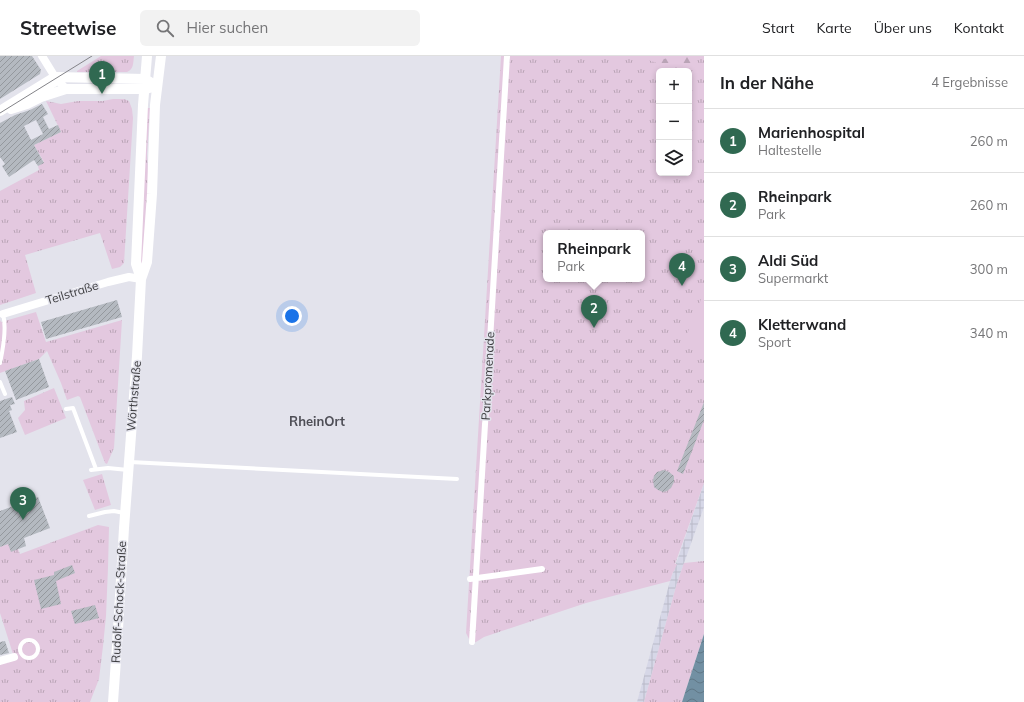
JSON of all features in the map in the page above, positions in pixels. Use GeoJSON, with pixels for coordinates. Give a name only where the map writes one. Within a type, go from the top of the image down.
{"type":"FeatureCollection","features":[{"type":"Feature","properties":{"kind":"street"},"geometry":{"type":"LineString","coordinates":[[42,56],[66,89]]}},
{"type":"Feature","properties":{"kind":"street","name":"Wörthstraße"},"geometry":{"type":"LineString","coordinates":[[141,279],[136,264],[147,56]]}},
{"type":"Feature","properties":{"kind":"street","name":"Wörthstraße"},"geometry":{"type":"LineString","coordinates":[[125,513],[137,356],[141,279],[147,262],[152,194],[155,105],[161,56]]}},
{"type":"Feature","properties":{"kind":"street","name":"Parkpromenade"},"geometry":{"type":"LineString","coordinates":[[472,642],[473,579],[507,56]]}},
{"type":"Feature","properties":{"kind":"street"},"geometry":{"type":"LineString","coordinates":[[20,106],[56,82],[56,77]]}},
{"type":"Feature","properties":{"kind":"street"},"geometry":{"type":"LineString","coordinates":[[0,112],[56,77],[157,86]]}},
{"type":"Feature","properties":{"kind":"street"},"geometry":{"type":"LineString","coordinates":[[0,112],[66,89],[145,84]]}},
{"type":"Feature","properties":{"kind":"street","name":"Teilstraße"},"geometry":{"type":"LineString","coordinates":[[3,314],[108,282],[129,277],[141,279]]}},
{"type":"Feature","properties":{"kind":"street","name":"Rudolf-Schock-Straße"},"geometry":{"type":"LineString","coordinates":[[108,702],[113,697],[125,513]]}},
{"type":"Feature","properties":{"kind":"street"},"geometry":{"type":"LineString","coordinates":[[473,579],[542,569]]}},
{"type":"Feature","properties":{"kind":"street"},"geometry":{"type":"LineString","coordinates":[[0,661],[18,656]]}},
{"type":"Feature","properties":{"kind":"lane"},"geometry":{"type":"LineString","coordinates":[[0,363],[3,353],[5,331],[5,320],[3,314]]}},
{"type":"Feature","properties":{"kind":"lane"},"geometry":{"type":"LineString","coordinates":[[0,382],[5,394]]}},
{"type":"Feature","properties":{"kind":"lane"},"geometry":{"type":"LineString","coordinates":[[66,409],[73,408],[96,469]]}},
{"type":"Feature","properties":{"kind":"lane"},"geometry":{"type":"LineString","coordinates":[[91,470],[128,466],[457,479]]}},
{"type":"Feature","properties":{"kind":"lane"},"geometry":{"type":"LineString","coordinates":[[89,516],[114,511],[125,513]]}},
{"type":"Feature","properties":{"kind":"lane"},"geometry":{"type":"LineString","coordinates":[[29,640],[35,643],[37,651],[34,656],[26,658],[18,656],[22,643],[29,640]]}},
{"type":"Feature","properties":{"kind":"shaded area"},"geometry":{"type":"Polygon","coordinates":[[[704,483],[704,507],[677,583],[644,702],[637,702],[670,581],[704,483]]]}},
{"type":"Feature","properties":{"kind":"green space"},"geometry":{"type":"Polygon","coordinates":[[[101,56],[134,56],[133,66],[127,72],[77,72],[101,56]]]}},
{"type":"Feature","properties":{"kind":"green space"},"geometry":{"type":"Polygon","coordinates":[[[501,56],[704,56],[704,483],[675,564],[677,564],[670,581],[586,603],[484,637],[473,643],[470,641],[466,633],[501,56]]]}},
{"type":"Feature","properties":{"kind":"green space"},"geometry":{"type":"Polygon","coordinates":[[[646,56],[656,56],[665,59],[668,56],[693,56],[698,65],[692,69],[672,68],[648,60],[646,56]]]}},
{"type":"Feature","properties":{"kind":"green space"},"geometry":{"type":"Polygon","coordinates":[[[124,99],[129,101],[133,118],[124,263],[120,267],[112,269],[100,233],[25,255],[36,293],[0,305],[0,191],[39,170],[38,166],[44,162],[34,145],[61,132],[46,101],[61,104],[78,101],[103,101],[124,99]]]}},
{"type":"Feature","properties":{"kind":"green space"},"geometry":{"type":"Polygon","coordinates":[[[147,108],[150,108],[147,154],[149,190],[145,252],[141,266],[140,264],[147,108]]]}},
{"type":"Feature","properties":{"kind":"green space"},"geometry":{"type":"Polygon","coordinates":[[[681,271],[683,271],[684,300],[680,307],[681,271]]]}},
{"type":"Feature","properties":{"kind":"green space"},"geometry":{"type":"Polygon","coordinates":[[[704,292],[704,357],[702,359],[684,342],[704,292]]]}},
{"type":"Feature","properties":{"kind":"green space"},"geometry":{"type":"Polygon","coordinates":[[[36,312],[46,342],[122,320],[114,448],[107,464],[105,463],[80,397],[78,396],[67,400],[47,351],[39,359],[0,373],[0,320],[1,322],[36,312]]]}},
{"type":"Feature","properties":{"kind":"green space"},"geometry":{"type":"Polygon","coordinates":[[[54,388],[66,418],[25,435],[18,418],[25,410],[24,401],[54,388]]]}},
{"type":"Feature","properties":{"kind":"green space"},"geometry":{"type":"Polygon","coordinates":[[[102,474],[111,505],[95,510],[83,480],[102,474]]]}},
{"type":"Feature","properties":{"kind":"green space"},"geometry":{"type":"Polygon","coordinates":[[[98,525],[109,527],[106,616],[99,679],[90,702],[0,702],[0,660],[13,654],[0,613],[0,547],[8,544],[18,549],[20,554],[98,525]]]}},
{"type":"Feature","properties":{"kind":"green space"},"geometry":{"type":"Polygon","coordinates":[[[704,561],[704,634],[682,702],[644,702],[684,563],[704,561]]]}},
{"type":"Feature","properties":{"kind":"water"},"geometry":{"type":"Polygon","coordinates":[[[704,634],[704,702],[682,702],[704,634]]]}},
{"type":"Feature","properties":{"kind":"building"},"geometry":{"type":"Polygon","coordinates":[[[0,56],[32,56],[41,70],[40,74],[0,99],[0,56]]]}},
{"type":"Feature","properties":{"kind":"building"},"geometry":{"type":"Polygon","coordinates":[[[42,104],[48,114],[43,117],[49,129],[58,125],[61,132],[34,145],[44,163],[38,166],[34,160],[9,177],[2,166],[5,164],[0,157],[0,123],[15,115],[42,104]],[[36,120],[24,126],[31,140],[43,134],[36,120]]]}},
{"type":"Feature","properties":{"kind":"building"},"geometry":{"type":"Polygon","coordinates":[[[117,300],[122,317],[46,339],[41,322],[117,300]]]}},
{"type":"Feature","properties":{"kind":"building"},"geometry":{"type":"Polygon","coordinates":[[[39,359],[49,387],[16,400],[5,371],[39,359]]]}},
{"type":"Feature","properties":{"kind":"building"},"geometry":{"type":"Polygon","coordinates":[[[12,397],[15,404],[10,405],[12,410],[9,411],[17,432],[0,438],[0,401],[12,397]]]}},
{"type":"Feature","properties":{"kind":"building"},"geometry":{"type":"Polygon","coordinates":[[[704,402],[704,420],[683,474],[677,471],[704,402]]]}},
{"type":"Feature","properties":{"kind":"building"},"geometry":{"type":"Polygon","coordinates":[[[664,470],[674,476],[674,482],[671,488],[663,492],[654,487],[653,480],[657,472],[664,470]]]}},
{"type":"Feature","properties":{"kind":"building"},"geometry":{"type":"Polygon","coordinates":[[[38,497],[50,528],[24,538],[26,546],[11,552],[8,544],[0,547],[0,511],[38,497]]]}},
{"type":"Feature","properties":{"kind":"building"},"geometry":{"type":"Polygon","coordinates":[[[72,565],[75,573],[56,581],[61,604],[41,609],[34,580],[54,575],[54,572],[72,565]]]}},
{"type":"Feature","properties":{"kind":"building"},"geometry":{"type":"Polygon","coordinates":[[[95,605],[99,618],[75,624],[71,611],[95,605]]]}},
{"type":"Feature","properties":{"kind":"building"},"geometry":{"type":"Polygon","coordinates":[[[5,641],[9,653],[0,655],[0,642],[5,641]]]}},
{"type":"Feature","properties":{"kind":"tram line"},"geometry":{"type":"LineString","coordinates":[[0,113],[92,56]]}},
{"type":"Feature","properties":{"kind":"place","name":"Marienhospital"},"geometry":{"type":"Point","coordinates":[102,94]}},
{"type":"Feature","properties":{"kind":"place","name":"Kletterwand"},"geometry":{"type":"Point","coordinates":[682,286]}},
{"type":"Feature","properties":{"kind":"place","name":"Rheinpark"},"geometry":{"type":"Point","coordinates":[594,328]}},
{"type":"Feature","properties":{"kind":"place","name":"Aldi Süd"},"geometry":{"type":"Point","coordinates":[23,520]}},
{"type":"Feature","properties":{"kind":"district","name":"RheinOrt"},"geometry":{"type":"Point","coordinates":[317,421]}}]}
